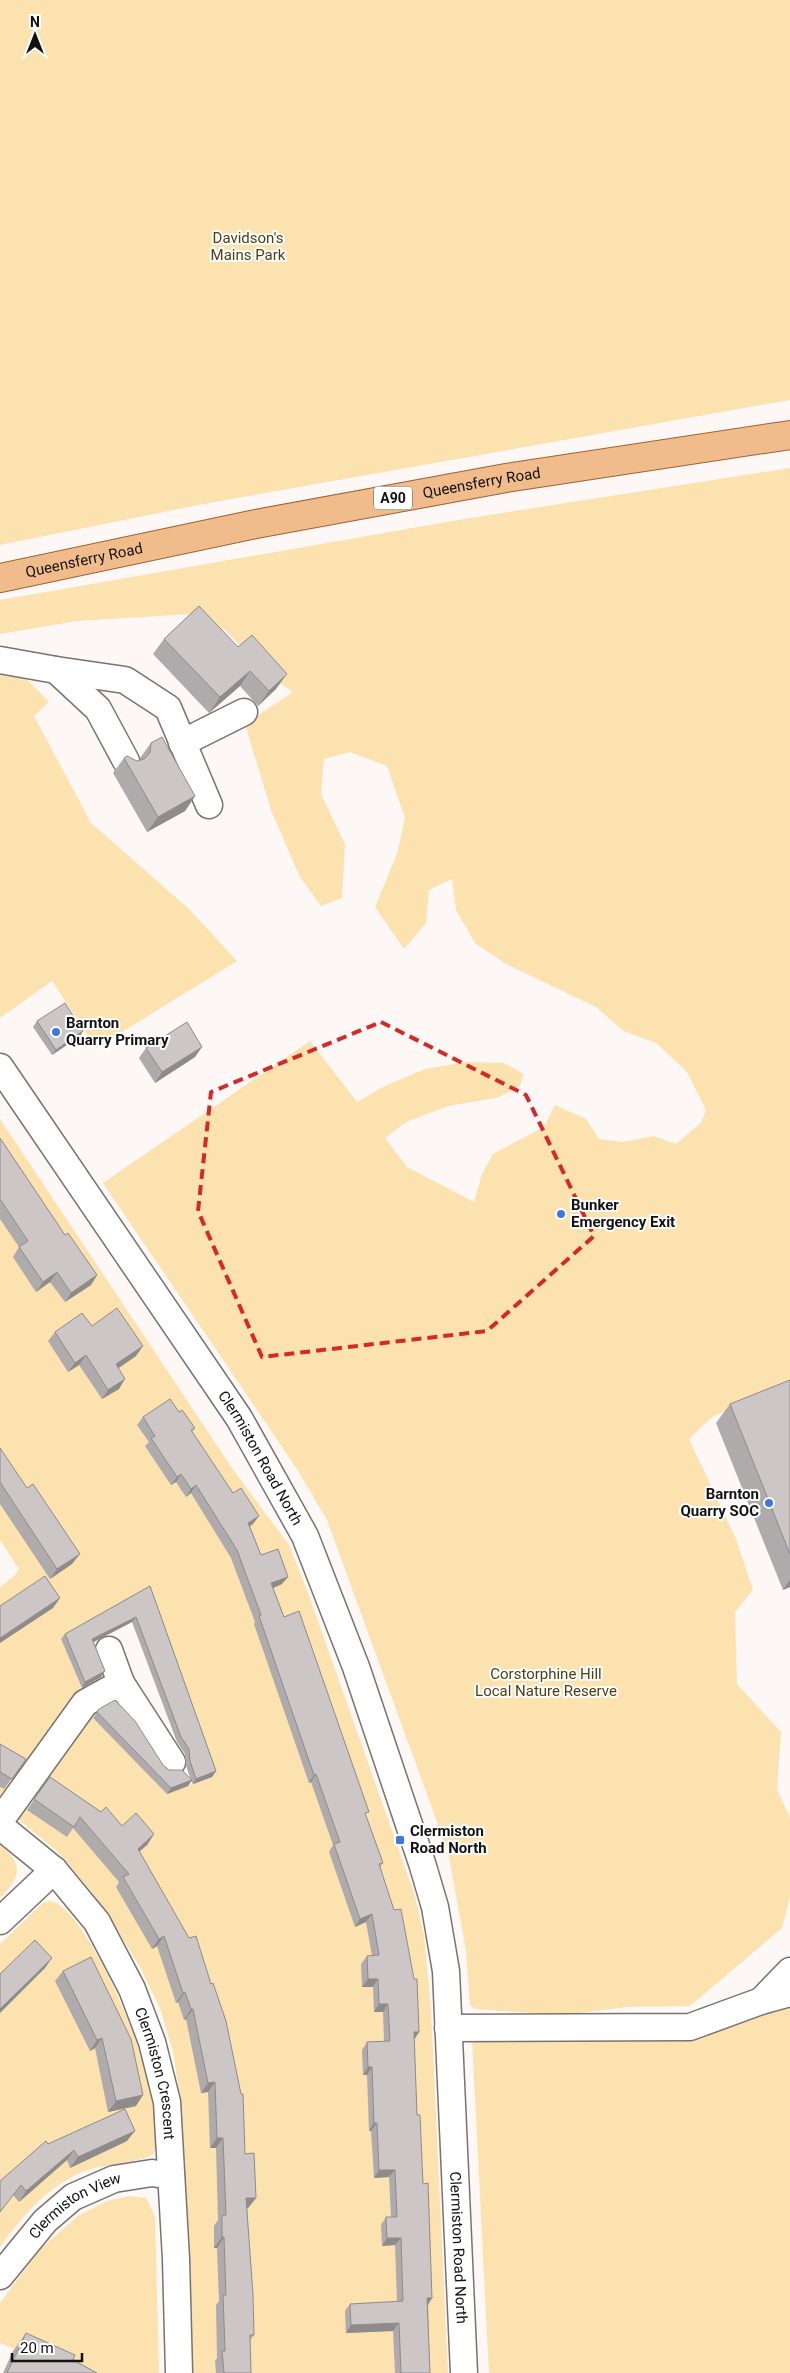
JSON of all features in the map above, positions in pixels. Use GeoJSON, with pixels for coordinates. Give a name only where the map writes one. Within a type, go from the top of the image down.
{"type":"FeatureCollection","features":[{"type":"Feature","properties":{"kind":"main road","name":"Queensferry Road"},"geometry":{"type":"LineString","coordinates":[[0,578],[256,524],[497,479],[790,435]]}},
{"type":"Feature","properties":{"kind":"street"},"geometry":{"type":"LineString","coordinates":[[0,660],[125,680],[168,708],[208,805]]}},
{"type":"Feature","properties":{"kind":"street"},"geometry":{"type":"LineString","coordinates":[[56,670],[98,709],[126,761]]}},
{"type":"Feature","properties":{"kind":"street"},"geometry":{"type":"LineString","coordinates":[[182,743],[244,712]]}},
{"type":"Feature","properties":{"kind":"street","name":"Clermiston Road North"},"geometry":{"type":"LineString","coordinates":[[0,1067],[239,1418],[305,1536],[356,1667],[430,1890],[446,1971],[464,2373]]}},
{"type":"Feature","properties":{"kind":"street"},"geometry":{"type":"LineString","coordinates":[[109,1650],[121,1683],[172,1762]]}},
{"type":"Feature","properties":{"kind":"street"},"geometry":{"type":"LineString","coordinates":[[0,1821],[85,1703],[121,1683]]}},
{"type":"Feature","properties":{"kind":"street","name":"Clermiston Crescent"},"geometry":{"type":"LineString","coordinates":[[0,1826],[54,1870],[97,1922],[132,1989],[149,2033],[167,2102],[176,2259],[179,2373]]}},
{"type":"Feature","properties":{"kind":"street"},"geometry":{"type":"LineString","coordinates":[[0,1921],[54,1870]]}},
{"type":"Feature","properties":{"kind":"street"},"geometry":{"type":"LineString","coordinates":[[761,2001],[790,1971]]}},
{"type":"Feature","properties":{"kind":"street"},"geometry":{"type":"LineString","coordinates":[[448,2028],[690,2027],[761,2001],[790,1993]]}},
{"type":"Feature","properties":{"kind":"street","name":"Clermiston View"},"geometry":{"type":"LineString","coordinates":[[0,2276],[45,2221],[73,2197],[114,2179],[152,2173],[171,2176]]}},
{"type":"Feature","properties":{"kind":"highlighted area"},"geometry":{"type":"Polygon","coordinates":[[[381,1022],[526,1095],[594,1236],[487,1331],[262,1357],[198,1211],[211,1092],[381,1022]]]}},
{"type":"Feature","properties":{"kind":"green space","name":"Davidson's Mains Park"},"geometry":{"type":"Polygon","coordinates":[[[0,0],[790,0],[790,400],[198,505],[0,545],[0,0]]]}},
{"type":"Feature","properties":{"kind":"green space","name":"Corstorphine Hill Local Nature Reserve"},"geometry":{"type":"Polygon","coordinates":[[[790,468],[790,1398],[765,1394],[712,1417],[689,1439],[736,1539],[753,1590],[735,1612],[737,1684],[781,1732],[777,1789],[790,1818],[790,1897],[782,1928],[690,2006],[627,2007],[563,2015],[475,2009],[470,2005],[466,1950],[448,1852],[327,1520],[297,1469],[103,1183],[310,1041],[357,1102],[383,1087],[425,1069],[466,1062],[504,1063],[524,1074],[520,1086],[497,1098],[448,1106],[406,1122],[385,1138],[407,1167],[474,1202],[482,1174],[493,1154],[544,1127],[555,1105],[586,1119],[599,1139],[623,1142],[654,1136],[676,1144],[701,1123],[706,1110],[687,1072],[656,1043],[624,1031],[596,1007],[506,964],[475,943],[456,910],[452,879],[429,890],[426,923],[404,949],[375,907],[397,854],[405,818],[387,766],[350,752],[324,759],[321,794],[345,844],[342,898],[321,906],[300,877],[271,810],[245,724],[293,692],[266,674],[226,631],[192,614],[77,621],[0,634],[0,600],[464,519],[790,468]]]}},
{"type":"Feature","properties":{"kind":"green space"},"geometry":{"type":"Polygon","coordinates":[[[0,669],[17,669],[49,702],[34,716],[91,823],[189,909],[237,961],[96,1048],[52,981],[0,1018],[0,669]]]}},
{"type":"Feature","properties":{"kind":"green space"},"geometry":{"type":"Polygon","coordinates":[[[0,1119],[234,1471],[289,1545],[308,1593],[414,1893],[424,1935],[431,2009],[448,2373],[191,2373],[181,2102],[173,2052],[160,2008],[141,1969],[91,1891],[57,1851],[13,1815],[86,1711],[167,1793],[212,1776],[146,1591],[61,1639],[84,1693],[0,1807],[0,1587],[14,1576],[19,1569],[0,1540],[0,1119]]]}},
{"type":"Feature","properties":{"kind":"green space"},"geometry":{"type":"Polygon","coordinates":[[[0,1845],[13,1858],[17,1871],[12,1884],[0,1898],[0,1845]]]}},
{"type":"Feature","properties":{"kind":"green space"},"geometry":{"type":"Polygon","coordinates":[[[49,1901],[66,1911],[86,1936],[107,1973],[143,2061],[154,2102],[158,2135],[153,2154],[134,2161],[91,2169],[77,2174],[51,2191],[18,2223],[0,2247],[0,1944],[42,1904],[49,1901]]]}},
{"type":"Feature","properties":{"kind":"green space"},"geometry":{"type":"Polygon","coordinates":[[[790,1991],[790,2373],[489,2373],[472,2039],[664,2036],[790,1991]]]}},
{"type":"Feature","properties":{"kind":"green space"},"geometry":{"type":"Polygon","coordinates":[[[130,2196],[146,2198],[155,2216],[159,2373],[71,2373],[0,2343],[0,2303],[41,2248],[78,2216],[107,2201],[130,2196]]]}},
{"type":"Feature","properties":{"kind":"building"},"geometry":{"type":"Polygon","coordinates":[[[199,606],[238,647],[252,635],[287,674],[269,691],[250,671],[220,697],[164,639],[199,606]]]}},
{"type":"Feature","properties":{"kind":"building"},"geometry":{"type":"Polygon","coordinates":[[[162,737],[195,796],[158,817],[124,758],[127,756],[137,761],[144,759],[150,753],[151,743],[162,737]]]}},
{"type":"Feature","properties":{"kind":"building","name":"Barnton Quarry Primary"},"geometry":{"type":"Polygon","coordinates":[[[65,1003],[83,1031],[56,1050],[37,1021],[65,1003]]]}},
{"type":"Feature","properties":{"kind":"building"},"geometry":{"type":"Polygon","coordinates":[[[187,1022],[202,1047],[162,1072],[146,1048],[187,1022]]]}},
{"type":"Feature","properties":{"kind":"building"},"geometry":{"type":"Polygon","coordinates":[[[0,1138],[65,1235],[68,1233],[97,1275],[71,1293],[57,1272],[43,1282],[19,1247],[28,1241],[0,1199],[0,1138]]]}},
{"type":"Feature","properties":{"kind":"building"},"geometry":{"type":"Polygon","coordinates":[[[117,1308],[143,1346],[116,1364],[125,1379],[108,1390],[86,1355],[75,1363],[55,1332],[82,1313],[92,1326],[117,1308]]]}},
{"type":"Feature","properties":{"kind":"building"},"geometry":{"type":"Polygon","coordinates":[[[790,1380],[790,1554],[730,1404],[790,1380]]]}},
{"type":"Feature","properties":{"kind":"building"},"geometry":{"type":"Polygon","coordinates":[[[170,1399],[179,1412],[182,1410],[195,1428],[191,1430],[233,1493],[241,1488],[259,1516],[248,1523],[261,1555],[278,1549],[288,1577],[271,1583],[284,1617],[299,1611],[369,1812],[365,1813],[383,1863],[379,1864],[394,1910],[401,1909],[414,1979],[417,1979],[419,2032],[414,2032],[417,2115],[420,2115],[423,2184],[428,2183],[432,2298],[427,2298],[430,2373],[401,2373],[399,2323],[351,2325],[350,2304],[403,2301],[401,2238],[387,2238],[386,2217],[397,2217],[395,2170],[379,2170],[377,2123],[374,2123],[372,2067],[368,2067],[367,2042],[390,2041],[388,2004],[379,2004],[378,1979],[368,1979],[367,1956],[379,1955],[372,1914],[360,1919],[334,1844],[340,1842],[316,1774],[314,1775],[259,1616],[261,1615],[237,1550],[196,1485],[191,1489],[181,1474],[177,1477],[151,1438],[155,1436],[143,1417],[170,1399]]]}},
{"type":"Feature","properties":{"kind":"building"},"geometry":{"type":"Polygon","coordinates":[[[0,1448],[27,1488],[33,1484],[80,1554],[57,1569],[0,1482],[0,1448]]]}},
{"type":"Feature","properties":{"kind":"building"},"geometry":{"type":"Polygon","coordinates":[[[45,1576],[60,1598],[0,1638],[0,1606],[45,1576]]]}},
{"type":"Feature","properties":{"kind":"building"},"geometry":{"type":"Polygon","coordinates":[[[150,1586],[216,1771],[196,1779],[190,1761],[189,1749],[181,1737],[136,1617],[92,1639],[105,1671],[85,1682],[65,1634],[150,1586]]]}},
{"type":"Feature","properties":{"kind":"building"},"geometry":{"type":"Polygon","coordinates":[[[115,1700],[135,1721],[163,1765],[169,1770],[182,1770],[192,1780],[171,1788],[97,1712],[115,1700]]]}},
{"type":"Feature","properties":{"kind":"building"},"geometry":{"type":"Polygon","coordinates":[[[0,1744],[26,1759],[12,1779],[0,1772],[0,1744]]]}},
{"type":"Feature","properties":{"kind":"building"},"geometry":{"type":"Polygon","coordinates":[[[50,1777],[101,1812],[106,1807],[122,1826],[136,1813],[154,1834],[138,1849],[189,1938],[196,1936],[211,1984],[213,1983],[226,2021],[241,2094],[243,2094],[245,2154],[254,2153],[256,2198],[246,2198],[253,2294],[254,2335],[250,2335],[251,2373],[224,2373],[222,2351],[225,2351],[223,2295],[226,2295],[222,2216],[226,2215],[223,2138],[217,2138],[215,2082],[208,2083],[193,2009],[191,2009],[185,1992],[183,1993],[164,1936],[159,1939],[123,1877],[129,1874],[80,1817],[74,1827],[34,1799],[50,1777]]]}},
{"type":"Feature","properties":{"kind":"building"},"geometry":{"type":"Polygon","coordinates":[[[35,1940],[52,1958],[0,2009],[0,1974],[35,1940]]]}},
{"type":"Feature","properties":{"kind":"building"},"geometry":{"type":"Polygon","coordinates":[[[91,1957],[131,2039],[143,2095],[116,2101],[102,2038],[97,2040],[63,1971],[91,1957]]]}},
{"type":"Feature","properties":{"kind":"building"},"geometry":{"type":"Polygon","coordinates":[[[125,2109],[135,2131],[78,2157],[74,2150],[26,2191],[21,2185],[0,2212],[0,2181],[46,2141],[48,2144],[125,2109]]]}},
{"type":"Feature","properties":{"kind":"building"},"geometry":{"type":"Polygon","coordinates":[[[26,2333],[75,2355],[73,2360],[97,2373],[7,2373],[26,2333]]]}},
{"type":"Feature","properties":{"kind":"place","name":"Barnton Quarry Primary"},"geometry":{"type":"Point","coordinates":[56,1032]}},
{"type":"Feature","properties":{"kind":"place","name":"Bunker Emergency Exit"},"geometry":{"type":"Point","coordinates":[561,1214]}},
{"type":"Feature","properties":{"kind":"place","name":"Barnton Quarry SOC"},"geometry":{"type":"Point","coordinates":[769,1503]}},
{"type":"Feature","properties":{"kind":"place","name":"Clermiston Road North"},"geometry":{"type":"Point","coordinates":[400,1840]}}]}
